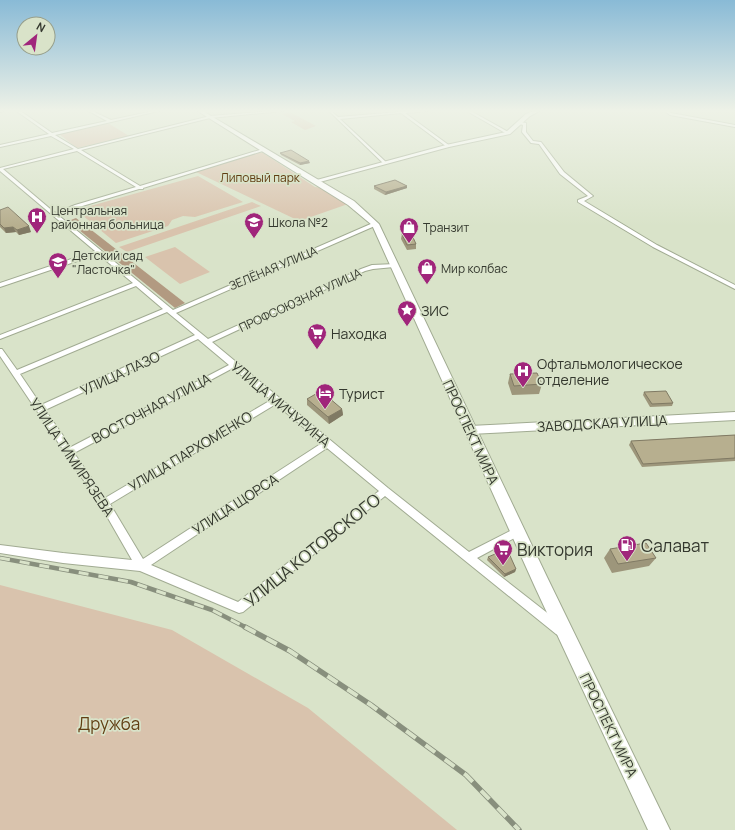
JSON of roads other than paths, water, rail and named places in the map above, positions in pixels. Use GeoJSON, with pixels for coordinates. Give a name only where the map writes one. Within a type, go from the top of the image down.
{"type":"FeatureCollection","features":[{"type":"Feature","properties":{"kind":"main road","name":"ПРОСПЕКТ МИРА"},"geometry":{"type":"LineString","coordinates":[[264,150],[365,214],[375,224],[517,532],[659,830]]}},
{"type":"Feature","properties":{"kind":"street"},"geometry":{"type":"LineString","coordinates":[[0,169],[82,149]]}},
{"type":"Feature","properties":{"kind":"street"},"geometry":{"type":"LineString","coordinates":[[371,149],[386,162]]}},
{"type":"Feature","properties":{"kind":"street"},"geometry":{"type":"LineString","coordinates":[[316,182],[437,149]]}},
{"type":"Feature","properties":{"kind":"street"},"geometry":{"type":"LineString","coordinates":[[545,149],[562,173],[591,196],[580,201],[655,246],[735,287]]}},
{"type":"Feature","properties":{"kind":"street"},"geometry":{"type":"LineString","coordinates":[[76,150],[83,152],[141,188]]}},
{"type":"Feature","properties":{"kind":"street"},"geometry":{"type":"LineString","coordinates":[[54,215],[77,206],[264,150]]}},
{"type":"Feature","properties":{"kind":"street","name":"УЛИЦА МИЧУРИНА"},"geometry":{"type":"LineString","coordinates":[[0,169],[385,491],[565,634]]}},
{"type":"Feature","properties":{"kind":"street","name":"ЗЕЛЁНАЯ УЛИЦА"},"geometry":{"type":"LineString","coordinates":[[16,373],[169,311],[375,224]]}},
{"type":"Feature","properties":{"kind":"street"},"geometry":{"type":"LineString","coordinates":[[0,285],[99,252]]}},
{"type":"Feature","properties":{"kind":"street","name":"ПРОФСОЮЗНАЯ УЛИЦА"},"geometry":{"type":"LineString","coordinates":[[207,342],[363,270],[372,267],[394,265]]}},
{"type":"Feature","properties":{"kind":"street"},"geometry":{"type":"LineString","coordinates":[[0,337],[137,284]]}},
{"type":"Feature","properties":{"kind":"street","name":"УЛИЦА ЛАЗО"},"geometry":{"type":"LineString","coordinates":[[40,409],[199,336]]}},
{"type":"Feature","properties":{"kind":"street","name":"УЛИЦА ТИМИРЯЗЕВА"},"geometry":{"type":"LineString","coordinates":[[0,351],[68,452],[104,502],[141,566]]}},
{"type":"Feature","properties":{"kind":"street","name":"ВОСТОЧНАЯ УЛИЦА"},"geometry":{"type":"LineString","coordinates":[[68,452],[234,365]]}},
{"type":"Feature","properties":{"kind":"street","name":"УЛИЦА ПАРХОМЕНКО"},"geometry":{"type":"LineString","coordinates":[[104,502],[277,400]]}},
{"type":"Feature","properties":{"kind":"street","name":"ЗАВОДСКАЯ УЛИЦА"},"geometry":{"type":"LineString","coordinates":[[470,430],[735,416]]}},
{"type":"Feature","properties":{"kind":"street","name":"УЛИЦА ЩОРСА"},"geometry":{"type":"LineString","coordinates":[[141,566],[328,443]]}},
{"type":"Feature","properties":{"kind":"street","name":"УЛИЦА КОТОВСКОГО"},"geometry":{"type":"LineString","coordinates":[[141,566],[239,608],[385,491]]}},
{"type":"Feature","properties":{"kind":"street"},"geometry":{"type":"LineString","coordinates":[[468,557],[517,532]]}},
{"type":"Feature","properties":{"kind":"street"},"geometry":{"type":"LineString","coordinates":[[0,550],[141,566]]}},
{"type":"Feature","properties":{"kind":"railway"},"geometry":{"type":"LineString","coordinates":[[0,558],[131,582],[212,610],[247,628]]}},
{"type":"Feature","properties":{"kind":"railway"},"geometry":{"type":"LineString","coordinates":[[245,627],[290,651],[371,705],[466,775],[519,830]]}},
{"type":"Feature","properties":{"kind":"place","name":"Центральная районная больница"},"geometry":{"type":"Point","coordinates":[37,234]}},
{"type":"Feature","properties":{"kind":"place","name":"Школа №2"},"geometry":{"type":"Point","coordinates":[254,239]}},
{"type":"Feature","properties":{"kind":"place","name":"Транзит"},"geometry":{"type":"Point","coordinates":[409,244]}},
{"type":"Feature","properties":{"kind":"place","name":"Детский сад \"Ласточка\""},"geometry":{"type":"Point","coordinates":[58,279]}},
{"type":"Feature","properties":{"kind":"place","name":"Мир колбас"},"geometry":{"type":"Point","coordinates":[427,285]}},
{"type":"Feature","properties":{"kind":"place","name":"ЗИС"},"geometry":{"type":"Point","coordinates":[407,327]}},
{"type":"Feature","properties":{"kind":"place","name":"Находка"},"geometry":{"type":"Point","coordinates":[317,350]}},
{"type":"Feature","properties":{"kind":"place","name":"Офтальмологическое отделение"},"geometry":{"type":"Point","coordinates":[523,388]}},
{"type":"Feature","properties":{"kind":"place","name":"Турист"},"geometry":{"type":"Point","coordinates":[325,410]}},
{"type":"Feature","properties":{"kind":"place","name":"Салават"},"geometry":{"type":"Point","coordinates":[627,562]}},
{"type":"Feature","properties":{"kind":"place","name":"Виктория"},"geometry":{"type":"Point","coordinates":[503,566]}},
{"type":"Feature","properties":{"kind":"park label","name":"Липовый парк"},"geometry":{"type":"Point","coordinates":[260,177]}},
{"type":"Feature","properties":{"kind":"park label","name":"Дружба"},"geometry":{"type":"Point","coordinates":[109,723]}}]}
